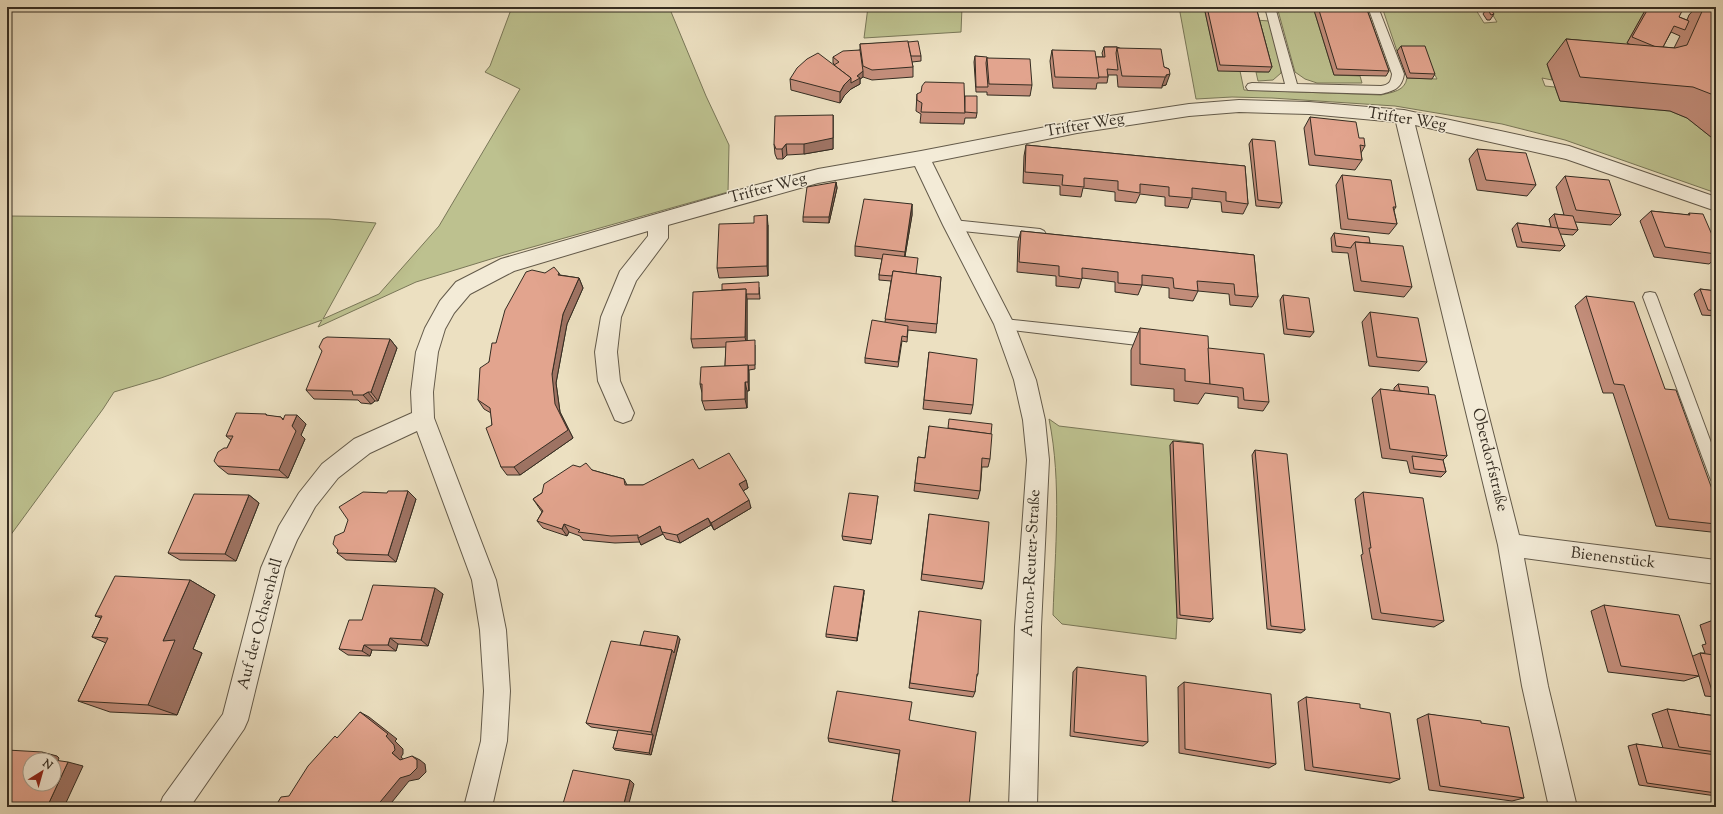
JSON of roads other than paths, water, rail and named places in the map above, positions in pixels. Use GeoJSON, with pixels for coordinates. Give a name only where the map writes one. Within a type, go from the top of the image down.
{"type":"FeatureCollection","features":[{"type":"Feature","properties":{"kind":"street","name":"Trifter Weg"},"geometry":{"type":"LineString","coordinates":[[423,418],[422,392],[428,352],[435,328],[447,307],[462,288],[508,265],[818,176],[921,158],[1077,126],[1189,110],[1246,106],[1309,108],[1404,116],[1569,153],[1716,204]]}},
{"type":"Feature","properties":{"kind":"street","name":"Oberdorfstraße"},"geometry":{"type":"LineString","coordinates":[[1404,116],[1510,545],[1535,686],[1563,807]]}},
{"type":"Feature","properties":{"kind":"street","name":"Anton-Reuter-Straße"},"geometry":{"type":"LineString","coordinates":[[921,158],[953,225],[1004,324],[1025,380],[1034,420],[1038,460],[1028,627],[1023,807]]}},
{"type":"Feature","properties":{"kind":"street"},"geometry":{"type":"LineString","coordinates":[[623,413],[609,381],[606,352],[611,317],[627,277],[658,238],[658,221]]}},
{"type":"Feature","properties":{"kind":"street"},"geometry":{"type":"LineString","coordinates":[[423,418],[484,580],[493,630],[497,692],[494,741],[478,807]]}},
{"type":"Feature","properties":{"kind":"street","name":"Auf der Ochsenhell"},"geometry":{"type":"LineString","coordinates":[[173,807],[235,720],[273,568],[287,534],[307,500],[330,471],[362,446],[423,418]]}},
{"type":"Feature","properties":{"kind":"street","name":"Bienenstück"},"geometry":{"type":"LineString","coordinates":[[1510,545],[1716,572]]}},
{"type":"Feature","properties":{"kind":"lane"},"geometry":{"type":"LineString","coordinates":[[1270,7],[1292,88]]}},
{"type":"Feature","properties":{"kind":"lane"},"geometry":{"type":"LineString","coordinates":[[1252,87],[1381,90],[1391,88],[1397,82],[1398,74],[1373,7]]}},
{"type":"Feature","properties":{"kind":"lane"},"geometry":{"type":"LineString","coordinates":[[953,225],[1055,236]]}},
{"type":"Feature","properties":{"kind":"lane"},"geometry":{"type":"LineString","coordinates":[[1650,297],[1716,475]]}},
{"type":"Feature","properties":{"kind":"lane"},"geometry":{"type":"LineString","coordinates":[[1004,324],[1168,342]]}}]}
